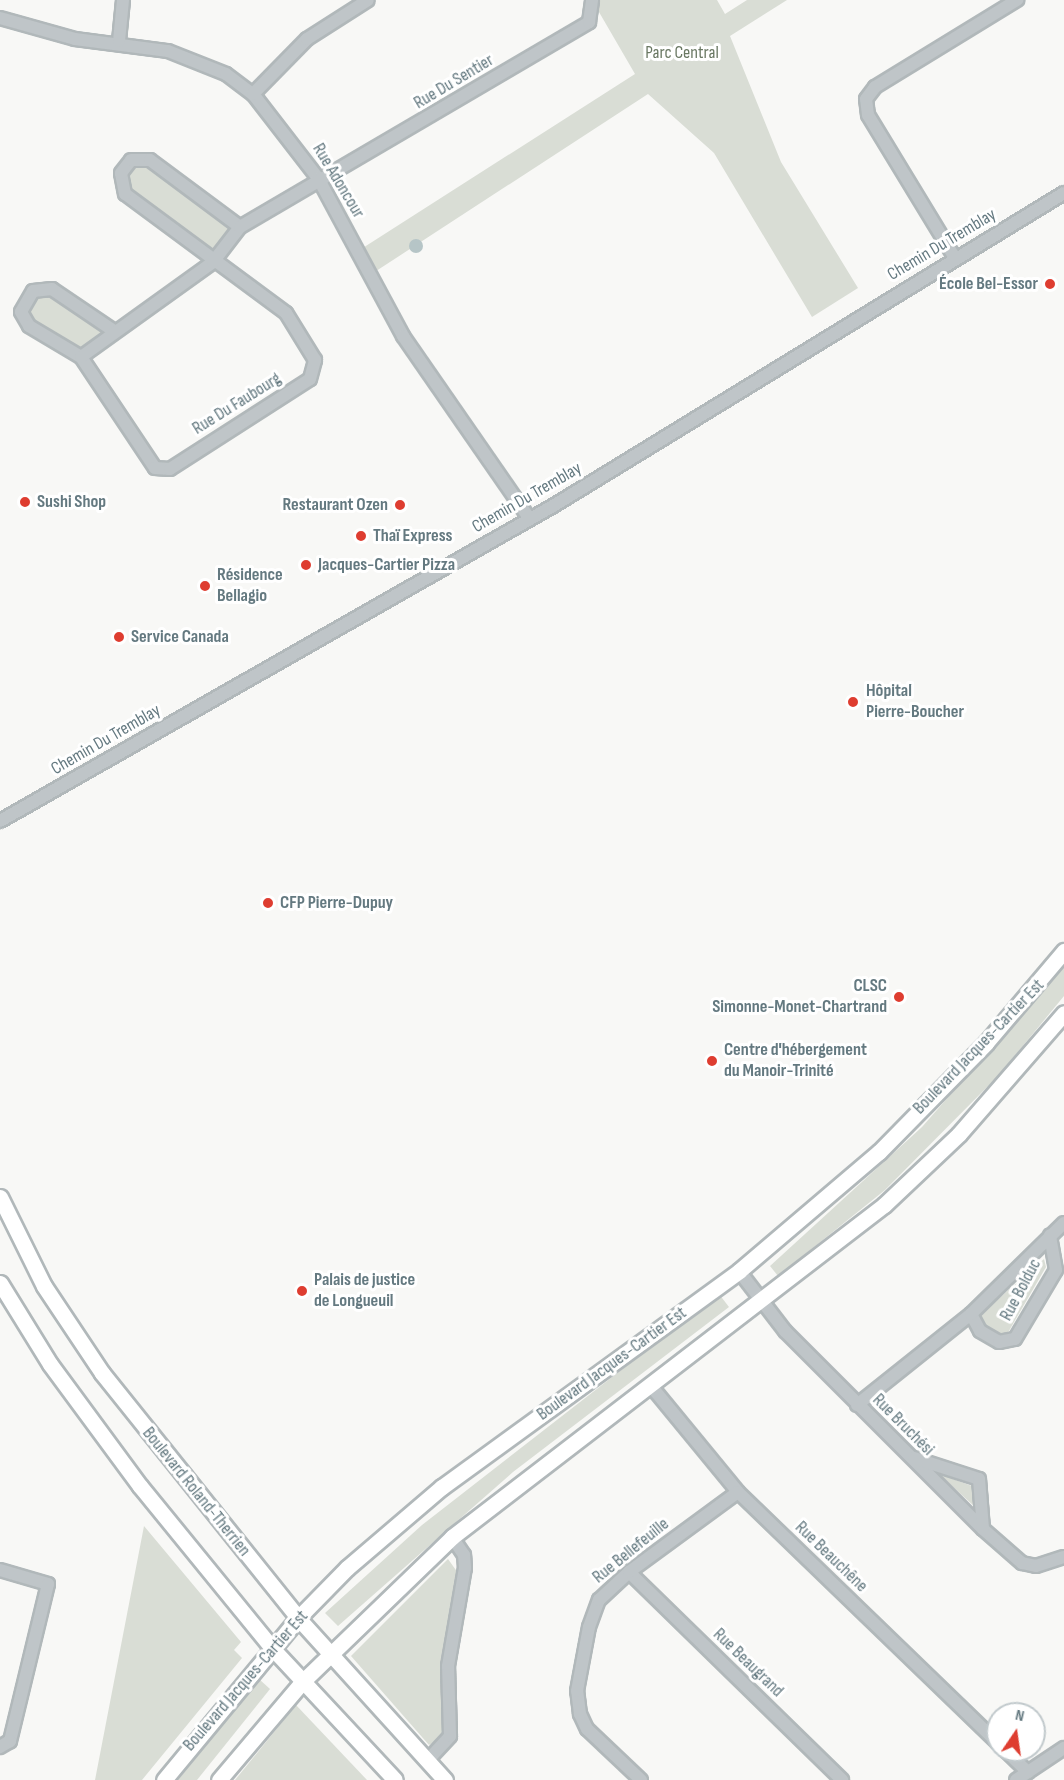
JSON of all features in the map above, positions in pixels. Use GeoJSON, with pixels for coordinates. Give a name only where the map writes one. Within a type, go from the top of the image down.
{"type":"FeatureCollection","features":[{"type":"Feature","properties":{"kind":"main road","name":"Boulevard Jacques-Cartier Est"},"geometry":{"type":"LineString","coordinates":[[164,1780],[298,1618],[442,1487],[740,1271],[879,1152],[986,1043],[1064,951]]}},
{"type":"Feature","properties":{"kind":"main road","name":"Boulevard Jacques-Cartier Est"},"geometry":{"type":"LineString","coordinates":[[219,1780],[302,1682],[452,1537],[763,1301],[884,1205],[959,1134],[1064,1013]]}},
{"type":"Feature","properties":{"kind":"main road","name":"Boulevard Roland-Therrien"},"geometry":{"type":"LineString","coordinates":[[0,1197],[44,1286],[102,1373],[298,1618],[445,1780]]}},
{"type":"Feature","properties":{"kind":"main road"},"geometry":{"type":"LineString","coordinates":[[0,1283],[50,1364],[140,1486],[272,1648],[395,1780]]}},
{"type":"Feature","properties":{"kind":"street"},"geometry":{"type":"LineString","coordinates":[[120,41],[123,0]]}},
{"type":"Feature","properties":{"kind":"street"},"geometry":{"type":"LineString","coordinates":[[253,94],[307,39],[368,0]]}},
{"type":"Feature","properties":{"kind":"street"},"geometry":{"type":"LineString","coordinates":[[954,258],[868,115],[866,100],[875,87],[1017,0]]}},
{"type":"Feature","properties":{"kind":"street","name":"Rue Du Sentier"},"geometry":{"type":"LineString","coordinates":[[318,178],[398,137],[589,22],[593,2]]}},
{"type":"Feature","properties":{"kind":"street","name":"Rue Adoncour"},"geometry":{"type":"LineString","coordinates":[[0,18],[75,39],[120,41],[198,60],[253,94],[318,178],[403,336],[529,518]]}},
{"type":"Feature","properties":{"kind":"street","name":"Rue Du Faubourg"},"geometry":{"type":"LineString","coordinates":[[114,331],[52,289],[33,291],[21,312],[29,326],[81,357],[155,468],[170,469],[310,380],[315,360],[286,313],[270,297],[213,262],[125,194],[121,173],[132,160],[150,160],[240,227]]}},
{"type":"Feature","properties":{"kind":"street"},"geometry":{"type":"LineString","coordinates":[[81,357],[114,331],[213,262],[240,227],[318,178]]}},
{"type":"Feature","properties":{"kind":"street","name":"Chemin Du Tremblay"},"geometry":{"type":"LineString","coordinates":[[0,821],[529,518],[1064,193]]}},
{"type":"Feature","properties":{"kind":"street","name":"Rue Bolduc"},"geometry":{"type":"LineString","coordinates":[[857,1405],[971,1314],[1064,1223]]}},
{"type":"Feature","properties":{"kind":"street","name":"Rue Bolduc"},"geometry":{"type":"LineString","coordinates":[[971,1314],[980,1331],[999,1342],[1015,1339],[1056,1270],[1050,1236]]}},
{"type":"Feature","properties":{"kind":"street","name":"Rue Bruchési"},"geometry":{"type":"LineString","coordinates":[[740,1271],[785,1331],[983,1529],[1022,1563],[1036,1566],[1064,1557]]}},
{"type":"Feature","properties":{"kind":"street","name":"Rue Beauchêne"},"geometry":{"type":"LineString","coordinates":[[651,1386],[738,1492],[986,1731]]}},
{"type":"Feature","properties":{"kind":"street"},"geometry":{"type":"LineString","coordinates":[[910,1457],[979,1479],[984,1494],[983,1529]]}},
{"type":"Feature","properties":{"kind":"street","name":"Rue Bellefeuille"},"geometry":{"type":"LineString","coordinates":[[641,1780],[587,1729],[577,1691],[599,1600],[629,1572],[738,1492]]}},
{"type":"Feature","properties":{"kind":"street"},"geometry":{"type":"LineString","coordinates":[[427,1761],[450,1736],[448,1666],[465,1568],[464,1556],[452,1537]]}},
{"type":"Feature","properties":{"kind":"street"},"geometry":{"type":"LineString","coordinates":[[0,1570],[48,1584],[10,1742],[0,1747]]}},
{"type":"Feature","properties":{"kind":"street","name":"Rue Beaugrand"},"geometry":{"type":"LineString","coordinates":[[629,1572],[842,1780]]}},
{"type":"Feature","properties":{"kind":"street"},"geometry":{"type":"LineString","coordinates":[[1016,1780],[1064,1748]]}},
{"type":"Feature","properties":{"kind":"street"},"geometry":{"type":"LineString","coordinates":[[1018,1762],[1028,1772]]}},
{"type":"Feature","properties":{"kind":"green space","name":"Parc Central"},"geometry":{"type":"Polygon","coordinates":[[[592,0],[717,0],[725,14],[747,0],[787,0],[730,36],[781,162],[858,288],[812,317],[714,153],[648,94],[370,275],[358,251],[635,74],[592,0]]]}},
{"type":"Feature","properties":{"kind":"green space"},"geometry":{"type":"Polygon","coordinates":[[[149,163],[235,228],[212,258],[128,192],[125,174],[133,164],[149,163]]]}},
{"type":"Feature","properties":{"kind":"green space"},"geometry":{"type":"Polygon","coordinates":[[[51,293],[108,331],[81,353],[32,323],[25,312],[36,294],[51,293]]]}},
{"type":"Feature","properties":{"kind":"green space"},"geometry":{"type":"Polygon","coordinates":[[[1064,965],[1064,996],[998,1076],[885,1190],[778,1276],[770,1266],[922,1127],[1064,965]]]}},
{"type":"Feature","properties":{"kind":"green space"},"geometry":{"type":"Polygon","coordinates":[[[1044,1259],[1046,1267],[1006,1336],[983,1328],[978,1317],[1044,1259]]]}},
{"type":"Feature","properties":{"kind":"green space"},"geometry":{"type":"Polygon","coordinates":[[[719,1294],[729,1307],[513,1472],[338,1626],[325,1613],[422,1525],[719,1294]]]}},
{"type":"Feature","properties":{"kind":"green space"},"geometry":{"type":"Polygon","coordinates":[[[939,1474],[972,1486],[975,1507],[939,1474]]]}},
{"type":"Feature","properties":{"kind":"green space"},"geometry":{"type":"Polygon","coordinates":[[[144,1526],[241,1642],[234,1650],[242,1658],[142,1780],[95,1780],[144,1526]]]}},
{"type":"Feature","properties":{"kind":"green space"},"geometry":{"type":"Polygon","coordinates":[[[448,1559],[458,1573],[441,1677],[443,1737],[429,1745],[351,1656],[448,1559]]]}},
{"type":"Feature","properties":{"kind":"green space"},"geometry":{"type":"Polygon","coordinates":[[[259,1679],[270,1689],[197,1780],[178,1780],[259,1679]]]}},
{"type":"Feature","properties":{"kind":"green space"},"geometry":{"type":"Polygon","coordinates":[[[296,1705],[367,1780],[235,1780],[296,1705]]]}},
{"type":"Feature","properties":{"kind":"shaded area"},"geometry":{"type":"Polygon","coordinates":[[[413,239],[419,239],[423,246],[419,253],[413,253],[409,249],[409,243],[413,239]]]}},
{"type":"Feature","properties":{"kind":"place","name":"École Bel-Essor"},"geometry":{"type":"Point","coordinates":[1050,284]}},
{"type":"Feature","properties":{"kind":"place","name":"Sushi Shop"},"geometry":{"type":"Point","coordinates":[25,502]}},
{"type":"Feature","properties":{"kind":"place","name":"Restaurant Ozen"},"geometry":{"type":"Point","coordinates":[400,505]}},
{"type":"Feature","properties":{"kind":"place","name":"Thaï Express"},"geometry":{"type":"Point","coordinates":[361,536]}},
{"type":"Feature","properties":{"kind":"place","name":"Jacques-Cartier Pizza"},"geometry":{"type":"Point","coordinates":[306,565]}},
{"type":"Feature","properties":{"kind":"place","name":"Résidence Bellagio"},"geometry":{"type":"Point","coordinates":[205,586]}},
{"type":"Feature","properties":{"kind":"place","name":"Service Canada"},"geometry":{"type":"Point","coordinates":[119,637]}},
{"type":"Feature","properties":{"kind":"place","name":"Hôpital Pierre-Boucher"},"geometry":{"type":"Point","coordinates":[853,702]}},
{"type":"Feature","properties":{"kind":"place","name":"CFP Pierre-Dupuy"},"geometry":{"type":"Point","coordinates":[268,903]}},
{"type":"Feature","properties":{"kind":"place","name":"CLSC Simonne-Monet-Chartrand"},"geometry":{"type":"Point","coordinates":[899,997]}},
{"type":"Feature","properties":{"kind":"place","name":"Centre d'hébergement du Manoir-Trinité"},"geometry":{"type":"Point","coordinates":[712,1061]}},
{"type":"Feature","properties":{"kind":"place","name":"Palais de justice de Longueuil"},"geometry":{"type":"Point","coordinates":[302,1291]}}]}
